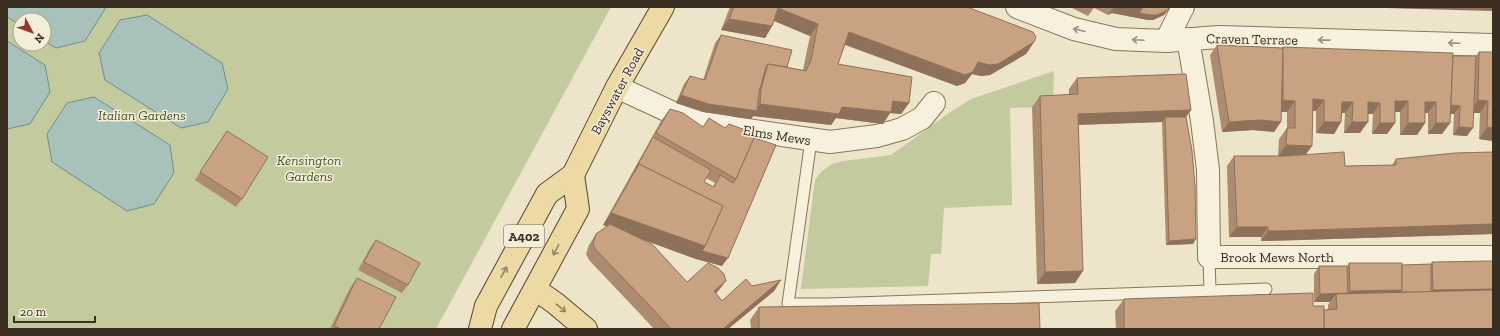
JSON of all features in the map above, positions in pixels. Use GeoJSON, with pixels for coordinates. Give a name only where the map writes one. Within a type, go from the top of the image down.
{"type":"FeatureCollection","features":[{"type":"Feature","properties":{"kind":"main road","name":"Bayswater Road"},"geometry":{"type":"LineString","coordinates":[[480,329],[486,306],[547,194],[573,175],[617,87],[663,7]]}},
{"type":"Feature","properties":{"kind":"main road","name":"A402"},"geometry":{"type":"LineString","coordinates":[[513,329],[578,209],[573,175]]}},
{"type":"Feature","properties":{"kind":"main road"},"geometry":{"type":"LineString","coordinates":[[534,289],[555,302],[586,329]]}},
{"type":"Feature","properties":{"kind":"street","name":"Craven Terrace"},"geometry":{"type":"LineString","coordinates":[[1017,7],[1074,29],[1116,39],[1166,41],[1219,37],[1493,45]]}},
{"type":"Feature","properties":{"kind":"street"},"geometry":{"type":"LineString","coordinates":[[1166,41],[1183,7]]}},
{"type":"Feature","properties":{"kind":"street","name":"Brook Mews North"},"geometry":{"type":"LineString","coordinates":[[1188,39],[1202,121],[1208,170],[1209,257],[1493,258]]}},
{"type":"Feature","properties":{"kind":"street","name":"Elms Mews"},"geometry":{"type":"LineString","coordinates":[[617,87],[675,114],[733,128],[830,142],[877,136],[902,129],[922,118],[934,103]]}},
{"type":"Feature","properties":{"kind":"lane"},"geometry":{"type":"LineString","coordinates":[[811,140],[788,304],[834,304],[1266,289]]}},
{"type":"Feature","properties":{"kind":"lane"},"geometry":{"type":"LineString","coordinates":[[1209,257],[1210,291]]}},
{"type":"Feature","properties":{"kind":"green space","name":"Kensington Gardens"},"geometry":{"type":"Polygon","coordinates":[[[7,7],[611,7],[436,329],[7,329],[7,7]]]}},
{"type":"Feature","properties":{"kind":"green space"},"geometry":{"type":"Polygon","coordinates":[[[1054,71],[1053,107],[1010,108],[1012,205],[944,208],[941,254],[931,254],[928,286],[801,289],[815,180],[821,172],[832,164],[843,161],[891,155],[971,99],[1054,71]]]}},
{"type":"Feature","properties":{"kind":"water"},"geometry":{"type":"Polygon","coordinates":[[[7,7],[104,7],[105,9],[85,41],[56,48],[52,46],[52,12],[12,12],[12,20],[7,17],[7,7]]]}},
{"type":"Feature","properties":{"kind":"water"},"geometry":{"type":"Polygon","coordinates":[[[147,15],[222,63],[228,89],[208,122],[181,128],[105,80],[99,53],[120,20],[147,15]]]}},
{"type":"Feature","properties":{"kind":"water"},"geometry":{"type":"Polygon","coordinates":[[[7,41],[12,44],[12,52],[24,52],[45,65],[50,92],[30,124],[7,129],[7,41]]]}},
{"type":"Feature","properties":{"kind":"water"},"geometry":{"type":"Polygon","coordinates":[[[94,97],[170,145],[174,173],[154,204],[127,211],[52,162],[47,134],[67,103],[94,97]]]}},
{"type":"Feature","properties":{"kind":"building"},"geometry":{"type":"Polygon","coordinates":[[[734,7],[967,7],[1033,32],[1036,37],[1034,42],[998,64],[989,65],[978,62],[973,72],[965,75],[849,32],[838,64],[912,77],[909,103],[893,101],[891,112],[842,107],[839,114],[760,104],[761,89],[768,64],[806,71],[811,60],[818,24],[778,8],[772,26],[729,19],[734,7]]]}},
{"type":"Feature","properties":{"kind":"building"},"geometry":{"type":"Polygon","coordinates":[[[1143,7],[1169,7],[1168,10],[1157,15],[1151,15],[1139,13],[1143,7]]]}},
{"type":"Feature","properties":{"kind":"building"},"geometry":{"type":"Polygon","coordinates":[[[721,35],[792,50],[787,67],[768,64],[766,67],[759,92],[757,111],[708,104],[681,95],[690,76],[705,80],[721,35]]]}},
{"type":"Feature","properties":{"kind":"building"},"geometry":{"type":"Polygon","coordinates":[[[1217,45],[1283,48],[1281,122],[1260,120],[1229,122],[1217,45]]]}},
{"type":"Feature","properties":{"kind":"building"},"geometry":{"type":"Polygon","coordinates":[[[1283,47],[1453,53],[1450,123],[1436,123],[1436,102],[1425,102],[1425,123],[1408,123],[1408,101],[1395,101],[1395,123],[1380,123],[1380,103],[1368,102],[1368,122],[1352,122],[1353,102],[1342,102],[1341,122],[1324,122],[1324,100],[1313,99],[1312,146],[1286,145],[1287,128],[1295,128],[1295,101],[1283,100],[1283,47]]]}},
{"type":"Feature","properties":{"kind":"building"},"geometry":{"type":"Polygon","coordinates":[[[1479,52],[1493,52],[1493,128],[1487,127],[1488,101],[1478,100],[1479,52]]]}},
{"type":"Feature","properties":{"kind":"building"},"geometry":{"type":"Polygon","coordinates":[[[1453,56],[1476,56],[1473,128],[1459,127],[1460,106],[1451,105],[1453,56]]]}},
{"type":"Feature","properties":{"kind":"building"},"geometry":{"type":"Polygon","coordinates":[[[1186,74],[1191,110],[1078,114],[1083,271],[1045,272],[1040,96],[1078,94],[1077,78],[1186,74]]]}},
{"type":"Feature","properties":{"kind":"building"},"geometry":{"type":"Polygon","coordinates":[[[670,109],[683,113],[703,127],[709,118],[725,128],[729,124],[756,134],[736,179],[656,133],[670,109]]]}},
{"type":"Feature","properties":{"kind":"building"},"geometry":{"type":"Polygon","coordinates":[[[1165,117],[1186,117],[1192,151],[1195,186],[1196,239],[1169,241],[1165,117]]]}},
{"type":"Feature","properties":{"kind":"building"},"geometry":{"type":"Polygon","coordinates":[[[227,131],[268,157],[242,199],[200,172],[227,131]]]}},
{"type":"Feature","properties":{"kind":"building"},"geometry":{"type":"Polygon","coordinates":[[[653,137],[711,170],[704,182],[714,187],[720,175],[733,183],[754,138],[776,145],[728,258],[702,251],[723,206],[639,164],[636,168],[653,137]]]}},
{"type":"Feature","properties":{"kind":"building"},"geometry":{"type":"Polygon","coordinates":[[[1344,152],[1345,166],[1396,165],[1396,159],[1455,153],[1493,152],[1493,224],[1278,231],[1268,231],[1268,227],[1237,227],[1234,156],[1286,156],[1344,152]]]}},
{"type":"Feature","properties":{"kind":"building"},"geometry":{"type":"Polygon","coordinates":[[[639,164],[723,206],[705,246],[611,213],[639,164]]]}},
{"type":"Feature","properties":{"kind":"building"},"geometry":{"type":"Polygon","coordinates":[[[610,224],[652,244],[687,282],[708,263],[718,268],[724,274],[726,281],[714,291],[722,301],[746,279],[752,286],[781,280],[723,329],[671,329],[596,250],[593,244],[596,234],[610,224]]]}},
{"type":"Feature","properties":{"kind":"building"},"geometry":{"type":"Polygon","coordinates":[[[376,240],[420,263],[408,285],[364,262],[376,240]]]}},
{"type":"Feature","properties":{"kind":"building"},"geometry":{"type":"Polygon","coordinates":[[[1493,261],[1493,289],[1433,290],[1432,262],[1493,261]]]}},
{"type":"Feature","properties":{"kind":"building"},"geometry":{"type":"Polygon","coordinates":[[[1349,263],[1402,263],[1402,290],[1350,291],[1349,263]]]}},
{"type":"Feature","properties":{"kind":"building"},"geometry":{"type":"Polygon","coordinates":[[[1431,264],[1431,292],[1401,292],[1402,265],[1431,264]]]}},
{"type":"Feature","properties":{"kind":"building"},"geometry":{"type":"Polygon","coordinates":[[[1319,266],[1347,266],[1348,293],[1320,294],[1319,266]]]}},
{"type":"Feature","properties":{"kind":"building"},"geometry":{"type":"Polygon","coordinates":[[[357,278],[396,297],[379,329],[341,329],[334,326],[357,278]]]}},
{"type":"Feature","properties":{"kind":"building"},"geometry":{"type":"Polygon","coordinates":[[[1493,290],[1493,329],[1324,329],[1324,310],[1337,309],[1336,294],[1493,290]]]}},
{"type":"Feature","properties":{"kind":"building"},"geometry":{"type":"Polygon","coordinates":[[[1313,293],[1313,306],[1324,306],[1324,329],[1124,329],[1124,299],[1313,293]]]}},
{"type":"Feature","properties":{"kind":"building"},"geometry":{"type":"Polygon","coordinates":[[[1039,303],[1040,329],[759,329],[759,307],[1039,303]]]}},
{"type":"Feature","properties":{"kind":"park label","name":"Italian Gardens"},"geometry":{"type":"Point","coordinates":[142,115]}}]}
